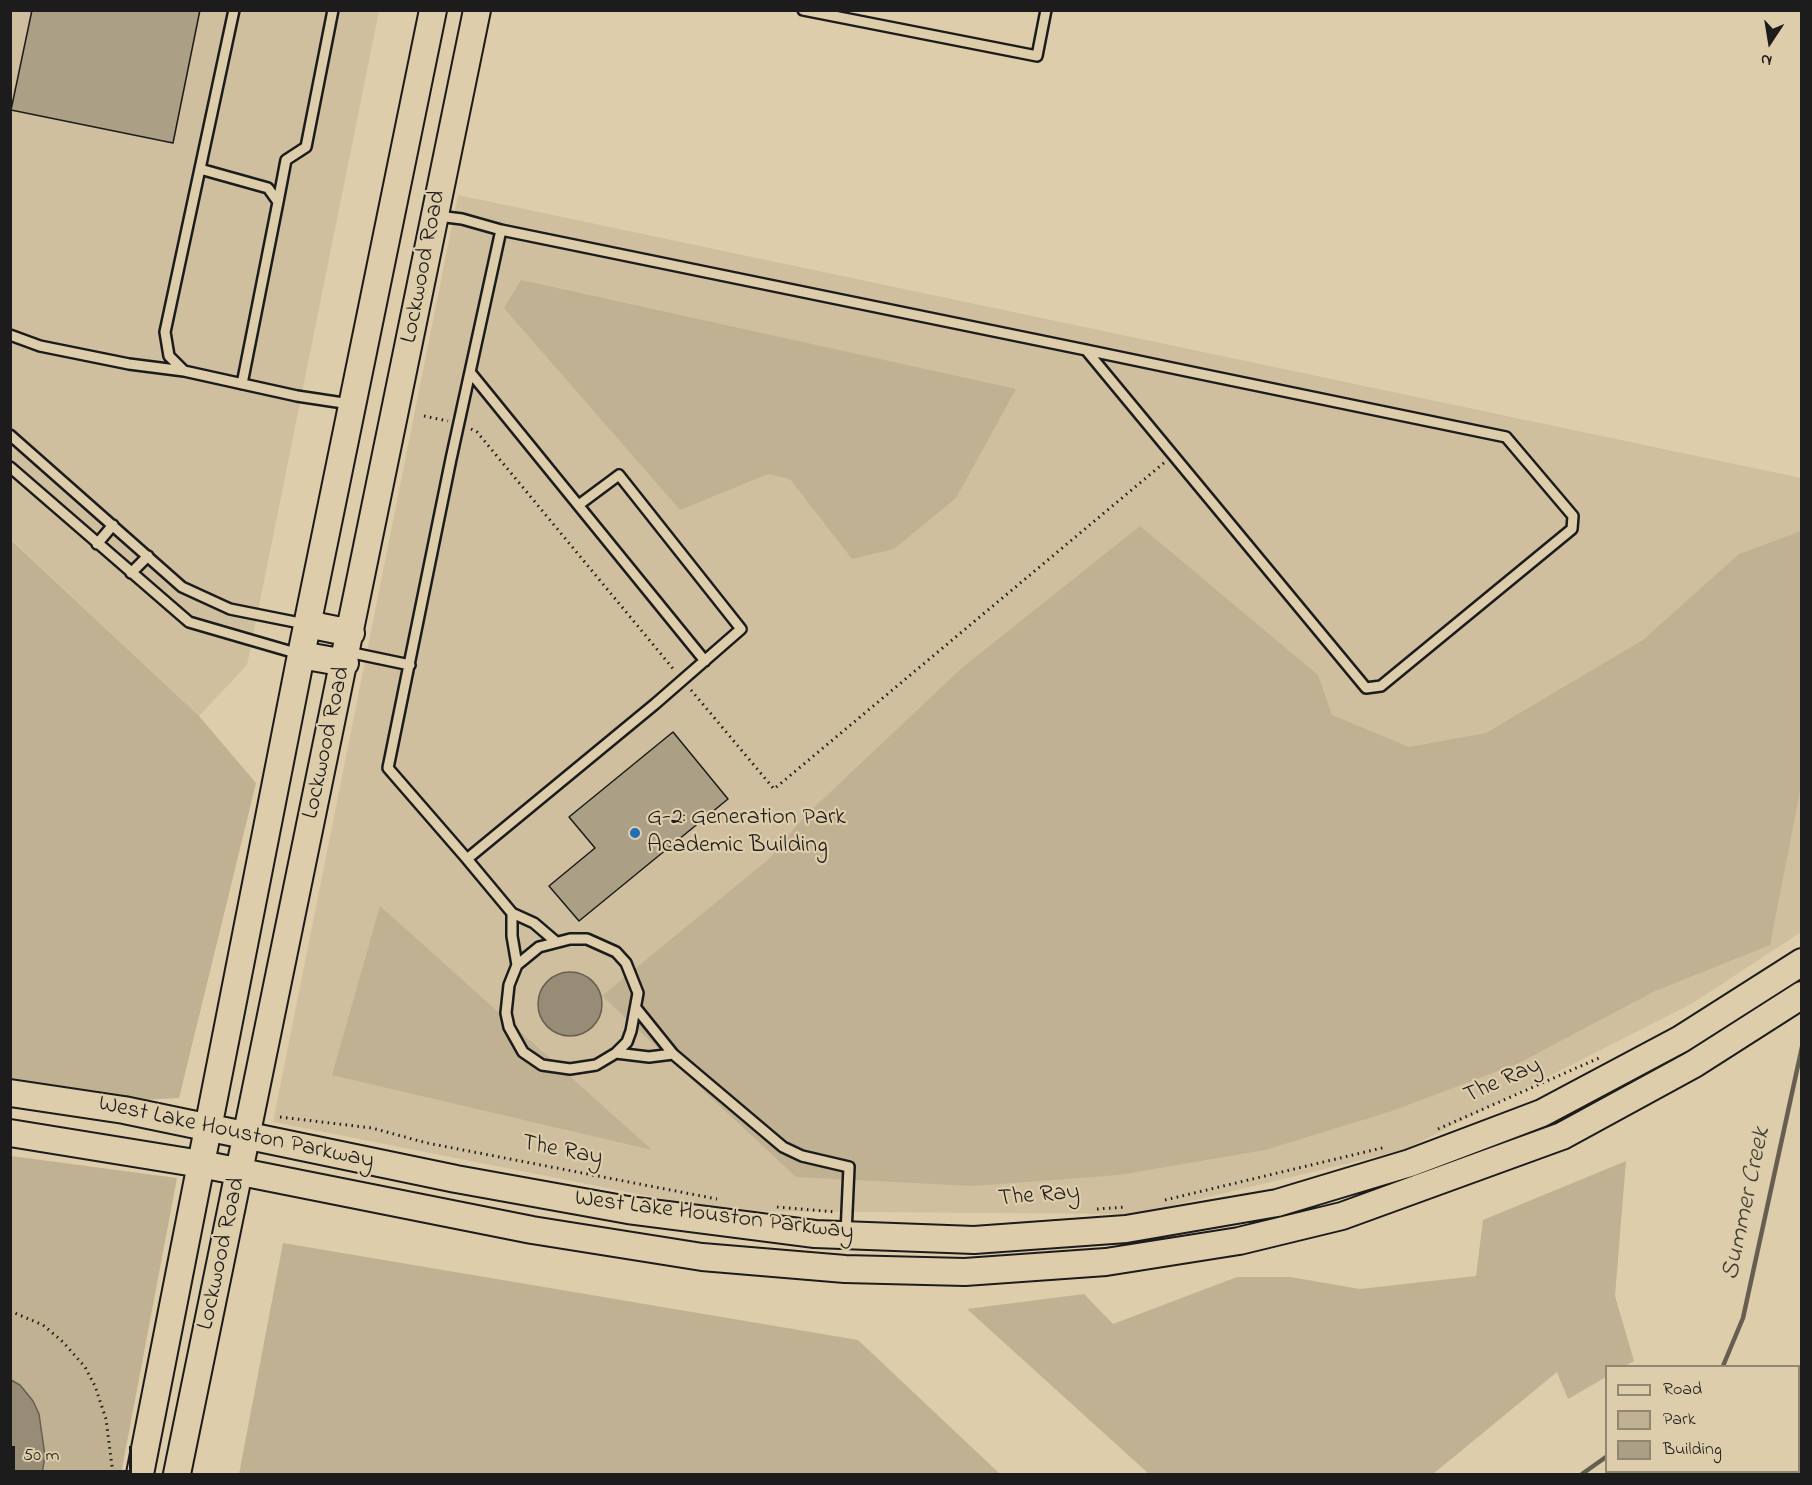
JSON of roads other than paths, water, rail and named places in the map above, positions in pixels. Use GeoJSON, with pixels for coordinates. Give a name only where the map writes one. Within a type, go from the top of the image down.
{"type":"FeatureCollection","features":[{"type":"Feature","properties":{"kind":"main road","name":"Lockwood Road"},"geometry":{"type":"LineString","coordinates":[[140,1474],[307,624],[433,10]]}},
{"type":"Feature","properties":{"kind":"main road","name":"Lockwood Road"},"geometry":{"type":"LineString","coordinates":[[177,1474],[348,649],[477,10]]}},
{"type":"Feature","properties":{"kind":"main road"},"geometry":{"type":"LineString","coordinates":[[307,624],[348,649]]}},
{"type":"Feature","properties":{"kind":"main road"},"geometry":{"type":"LineString","coordinates":[[301,655],[348,649]]}},
{"type":"Feature","properties":{"kind":"main road","name":"West Lake Houston Parkway"},"geometry":{"type":"LineString","coordinates":[[10,1093],[113,1108],[456,1179],[628,1210],[815,1234],[847,1224],[974,1240],[1126,1228],[1277,1203],[1410,1163],[1542,1113],[1680,1039],[1802,962]]}},
{"type":"Feature","properties":{"kind":"main road","name":"West Lake Houston Parkway"},"geometry":{"type":"LineString","coordinates":[[10,1133],[201,1164],[532,1230],[702,1257],[845,1269],[964,1272],[1082,1264],[1239,1241],[1342,1216],[1562,1136],[1694,1064],[1802,994]]}},
{"type":"Feature","properties":{"kind":"lane"},"geometry":{"type":"LineString","coordinates":[[184,371],[169,356],[165,332],[234,10]]}},
{"type":"Feature","properties":{"kind":"lane"},"geometry":{"type":"LineString","coordinates":[[242,384],[286,160],[306,147],[333,10]]}},
{"type":"Feature","properties":{"kind":"lane"},"geometry":{"type":"LineString","coordinates":[[803,10],[1037,56],[1044,11]]}},
{"type":"Feature","properties":{"kind":"lane"},"geometry":{"type":"LineString","coordinates":[[200,169],[268,188],[278,202]]}},
{"type":"Feature","properties":{"kind":"lane"},"geometry":{"type":"LineString","coordinates":[[435,216],[462,219],[501,230],[1086,350],[1506,437],[1573,516],[1572,529],[1381,686],[1365,688],[1086,350]]}},
{"type":"Feature","properties":{"kind":"lane"},"geometry":{"type":"LineString","coordinates":[[501,230],[388,768],[512,913],[534,923],[555,941]]}},
{"type":"Feature","properties":{"kind":"lane"},"geometry":{"type":"LineString","coordinates":[[10,335],[40,346],[129,364],[184,371],[352,404]]}},
{"type":"Feature","properties":{"kind":"lane"},"geometry":{"type":"LineString","coordinates":[[470,372],[705,660]]}},
{"type":"Feature","properties":{"kind":"lane"},"geometry":{"type":"LineString","coordinates":[[10,435],[182,587],[230,609],[307,624]]}},
{"type":"Feature","properties":{"kind":"lane"},"geometry":{"type":"LineString","coordinates":[[10,466],[130,573],[189,622],[301,655]]}},
{"type":"Feature","properties":{"kind":"lane"},"geometry":{"type":"LineString","coordinates":[[467,859],[741,629],[619,475],[580,504]]}},
{"type":"Feature","properties":{"kind":"lane"},"geometry":{"type":"LineString","coordinates":[[97,544],[113,525]]}},
{"type":"Feature","properties":{"kind":"lane"},"geometry":{"type":"LineString","coordinates":[[130,573],[148,556]]}},
{"type":"Feature","properties":{"kind":"lane"},"geometry":{"type":"LineString","coordinates":[[348,649],[410,665]]}},
{"type":"Feature","properties":{"kind":"lane"},"geometry":{"type":"LineString","coordinates":[[512,913],[512,936],[517,965]]}},
{"type":"Feature","properties":{"kind":"lane"},"geometry":{"type":"LineString","coordinates":[[587,939],[616,952],[626,963],[634,980],[638,993],[627,1042],[616,1053],[596,1065],[570,1070],[542,1065],[523,1052],[509,1028],[506,1013],[509,986],[517,965],[539,947],[555,941],[587,939]]}},
{"type":"Feature","properties":{"kind":"lane"},"geometry":{"type":"LineString","coordinates":[[636,1008],[673,1054],[783,1148],[801,1156],[849,1167],[847,1224]]}},
{"type":"Feature","properties":{"kind":"lane"},"geometry":{"type":"LineString","coordinates":[[616,1053],[649,1057],[673,1054]]}},
{"type":"Feature","properties":{"kind":"waterway","name":"Summer Creek"},"geometry":{"type":"LineString","coordinates":[[1723,1365],[1743,1318],[1802,1047]]}},
{"type":"Feature","properties":{"kind":"waterway","name":"Summer Creek"},"geometry":{"type":"LineString","coordinates":[[1582,1474],[1605,1458]]}},
{"type":"Feature","properties":{"kind":"place","name":"G-2: Generation Park Academic Building"},"geometry":{"type":"Point","coordinates":[635,833]}}]}
